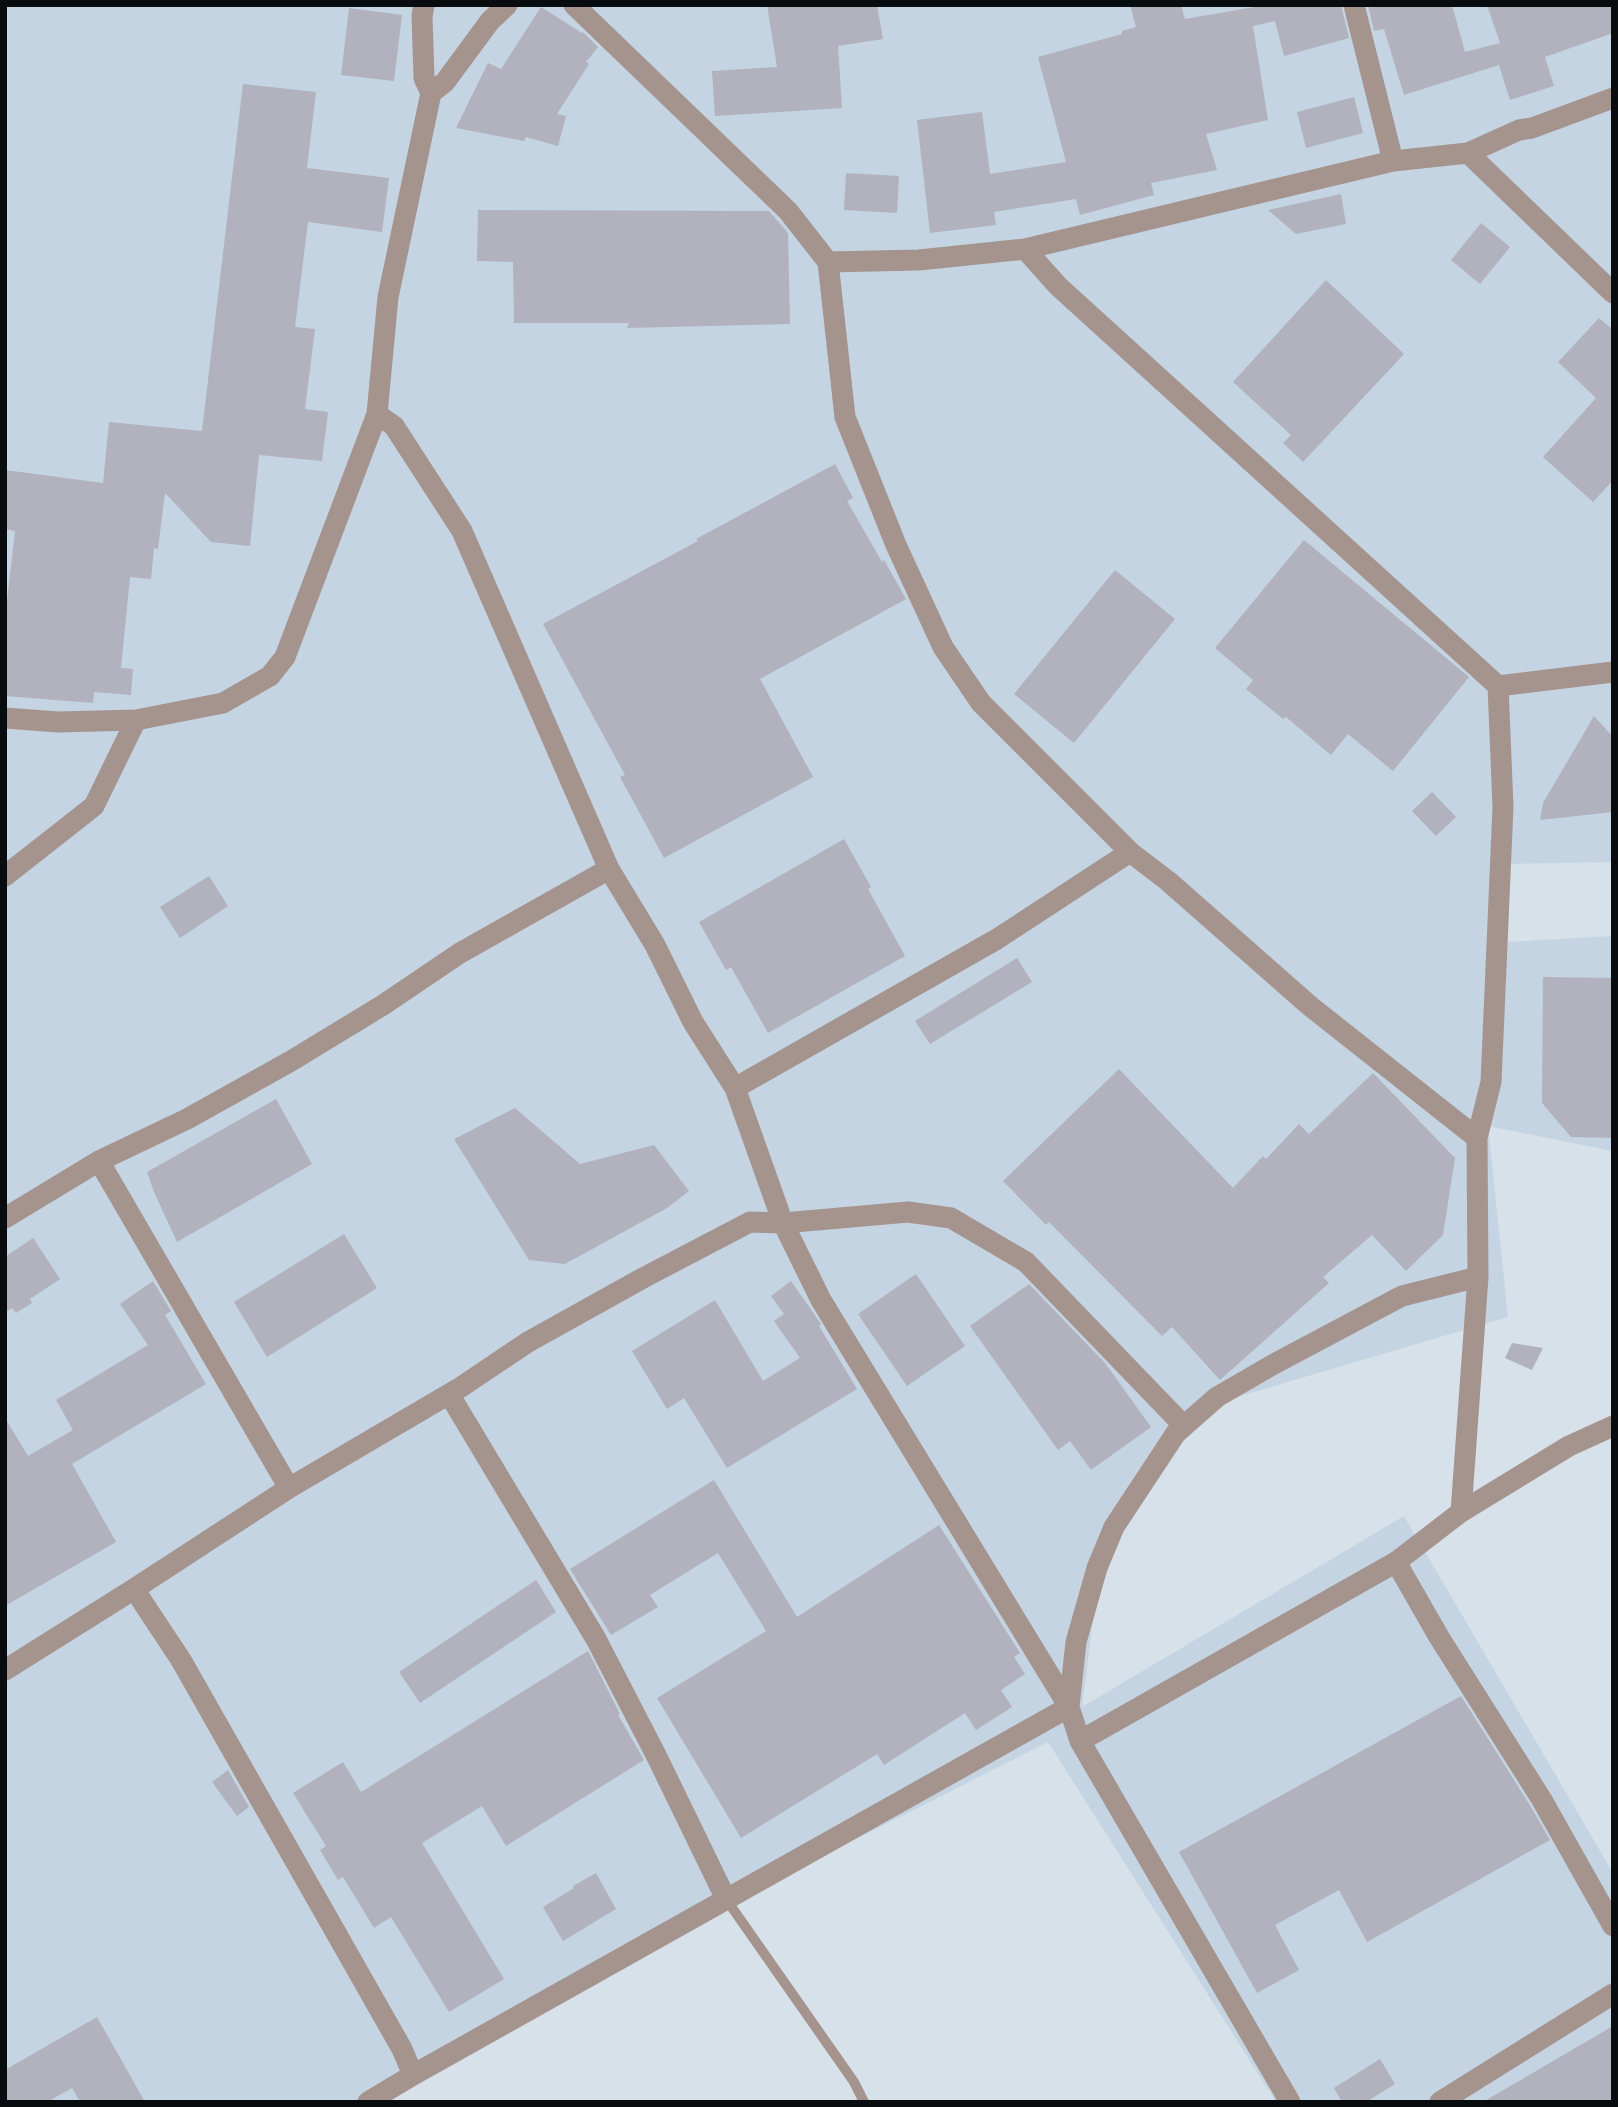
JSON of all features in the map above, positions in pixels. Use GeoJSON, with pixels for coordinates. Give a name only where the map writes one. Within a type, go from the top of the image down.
{"type":"FeatureCollection","features":[{"type":"Feature","properties":{"kind":"street"},"geometry":{"type":"LineString","coordinates":[[5,718],[58,722],[136,720],[223,704],[270,676],[285,657],[377,414],[388,296],[431,93],[424,78],[424,5]]}},
{"type":"Feature","properties":{"kind":"street"},"geometry":{"type":"LineString","coordinates":[[431,93],[445,82],[490,21],[507,5]]}},
{"type":"Feature","properties":{"kind":"street"},"geometry":{"type":"LineString","coordinates":[[574,5],[788,211],[828,262],[845,417],[896,545],[943,647],[981,704],[1130,852],[1168,881],[1310,1006],[1477,1138]]}},
{"type":"Feature","properties":{"kind":"street"},"geometry":{"type":"LineString","coordinates":[[1353,5],[1393,161]]}},
{"type":"Feature","properties":{"kind":"street"},"geometry":{"type":"LineString","coordinates":[[828,262],[919,260],[1025,249],[1393,161],[1468,153],[1518,130],[1532,128],[1613,99]]}},
{"type":"Feature","properties":{"kind":"street"},"geometry":{"type":"LineString","coordinates":[[1468,153],[1613,293]]}},
{"type":"Feature","properties":{"kind":"street"},"geometry":{"type":"LineString","coordinates":[[1025,249],[1058,286],[1498,686],[1503,807],[1491,1082],[1477,1138],[1478,1277],[1461,1513]]}},
{"type":"Feature","properties":{"kind":"street"},"geometry":{"type":"LineString","coordinates":[[377,414],[394,426],[462,531],[608,869],[655,945],[693,1022],[735,1088],[783,1223],[821,1300],[1069,1707],[1080,1741],[1290,2102]]}},
{"type":"Feature","properties":{"kind":"street"},"geometry":{"type":"LineString","coordinates":[[1498,686],[1613,672]]}},
{"type":"Feature","properties":{"kind":"street"},"geometry":{"type":"LineString","coordinates":[[5,876],[94,806],[136,720]]}},
{"type":"Feature","properties":{"kind":"street"},"geometry":{"type":"LineString","coordinates":[[735,1088],[997,939],[1130,852]]}},
{"type":"Feature","properties":{"kind":"street"},"geometry":{"type":"LineString","coordinates":[[5,1218],[99,1161],[187,1119],[291,1061],[383,1005],[460,953],[608,869]]}},
{"type":"Feature","properties":{"kind":"street"},"geometry":{"type":"LineString","coordinates":[[99,1161],[289,1488]]}},
{"type":"Feature","properties":{"kind":"street"},"geometry":{"type":"LineString","coordinates":[[5,1670],[289,1488],[449,1394],[528,1342],[750,1222],[783,1223],[908,1212],[951,1218],[1026,1262],[1184,1426]]}},
{"type":"Feature","properties":{"kind":"street"},"geometry":{"type":"LineString","coordinates":[[1069,1707],[1076,1642],[1097,1568],[1114,1527],[1176,1433],[1217,1397],[1402,1296],[1478,1277]]}},
{"type":"Feature","properties":{"kind":"street"},"geometry":{"type":"LineString","coordinates":[[449,1394],[596,1639],[726,1899]]}},
{"type":"Feature","properties":{"kind":"street"},"geometry":{"type":"LineString","coordinates":[[1080,1741],[1396,1562],[1461,1513],[1569,1446],[1613,1426]]}},
{"type":"Feature","properties":{"kind":"street"},"geometry":{"type":"LineString","coordinates":[[1396,1562],[1439,1637],[1542,1800],[1613,1926]]}},
{"type":"Feature","properties":{"kind":"street"},"geometry":{"type":"LineString","coordinates":[[134,1589],[181,1660],[402,2049],[413,2075]]}},
{"type":"Feature","properties":{"kind":"street"},"geometry":{"type":"LineString","coordinates":[[368,2102],[1069,1707]]}},
{"type":"Feature","properties":{"kind":"street"},"geometry":{"type":"LineString","coordinates":[[1440,2102],[1613,1994]]}},
{"type":"Feature","properties":{"kind":"lane"},"geometry":{"type":"LineString","coordinates":[[726,1899],[846,2071],[864,2102]]}},
{"type":"Feature","properties":{"kind":"shaded area"},"geometry":{"type":"Polygon","coordinates":[[[5,5],[1613,5],[1613,862],[1503,864],[1507,942],[1613,936],[1613,1151],[1488,1126],[1508,1317],[1186,1412],[1100,1565],[1082,1707],[1404,1516],[1613,1873],[1613,2102],[1276,2102],[1048,1742],[781,1877],[379,2102],[5,2102],[5,5]]]}},
{"type":"Feature","properties":{"kind":"building"},"geometry":{"type":"Polygon","coordinates":[[[767,5],[877,5],[883,39],[838,46],[842,108],[715,116],[712,71],[777,67],[767,5]]]}},
{"type":"Feature","properties":{"kind":"building"},"geometry":{"type":"Polygon","coordinates":[[[1130,5],[1181,5],[1185,19],[1266,5],[1341,5],[1349,38],[1284,56],[1275,21],[1253,26],[1268,120],[1206,134],[1217,170],[1151,183],[1154,195],[1080,215],[1076,199],[994,212],[996,225],[930,233],[917,120],[982,112],[990,174],[1066,162],[1038,57],[1122,34],[1122,31],[1136,27],[1130,5]]]}},
{"type":"Feature","properties":{"kind":"building"},"geometry":{"type":"Polygon","coordinates":[[[1368,5],[1452,5],[1465,52],[1500,43],[1487,5],[1613,5],[1613,33],[1545,57],[1554,86],[1510,100],[1499,65],[1404,95],[1384,29],[1374,31],[1368,5]]]}},
{"type":"Feature","properties":{"kind":"building"},"geometry":{"type":"Polygon","coordinates":[[[541,7],[583,32],[598,47],[586,62],[589,64],[557,114],[566,116],[558,146],[526,137],[524,141],[456,128],[488,63],[501,69],[541,7]]]}},
{"type":"Feature","properties":{"kind":"building"},"geometry":{"type":"Polygon","coordinates":[[[349,8],[402,15],[394,81],[341,75],[349,8]]]}},
{"type":"Feature","properties":{"kind":"building"},"geometry":{"type":"Polygon","coordinates":[[[243,84],[316,92],[307,168],[389,178],[382,232],[308,222],[295,327],[315,329],[305,409],[328,412],[322,461],[259,455],[250,546],[211,542],[165,493],[151,579],[130,577],[121,668],[133,669],[131,695],[94,692],[93,703],[5,696],[5,619],[15,531],[5,529],[5,470],[103,483],[109,422],[202,431],[243,84]]]}},
{"type":"Feature","properties":{"kind":"building"},"geometry":{"type":"Polygon","coordinates":[[[1354,97],[1363,133],[1306,148],[1297,112],[1354,97]]]}},
{"type":"Feature","properties":{"kind":"building"},"geometry":{"type":"Polygon","coordinates":[[[846,173],[899,176],[897,213],[844,210],[846,173]]]}},
{"type":"Feature","properties":{"kind":"building"},"geometry":{"type":"Polygon","coordinates":[[[1341,194],[1346,224],[1296,234],[1268,210],[1341,194]]]}},
{"type":"Feature","properties":{"kind":"building"},"geometry":{"type":"Polygon","coordinates":[[[478,210],[769,211],[788,233],[790,324],[627,328],[629,323],[514,323],[513,262],[477,261],[478,210]]]}},
{"type":"Feature","properties":{"kind":"building"},"geometry":{"type":"Polygon","coordinates":[[[1481,223],[1510,247],[1480,284],[1451,260],[1481,223]]]}},
{"type":"Feature","properties":{"kind":"building"},"geometry":{"type":"Polygon","coordinates":[[[1326,280],[1404,354],[1303,462],[1283,443],[1291,435],[1233,382],[1326,280]]]}},
{"type":"Feature","properties":{"kind":"building"},"geometry":{"type":"Polygon","coordinates":[[[1599,318],[1613,330],[1613,480],[1593,502],[1543,457],[1596,398],[1558,362],[1599,318]]]}},
{"type":"Feature","properties":{"kind":"building"},"geometry":{"type":"Polygon","coordinates":[[[835,464],[853,498],[847,501],[906,599],[760,679],[813,777],[664,858],[620,777],[625,775],[543,624],[835,464]]]}},
{"type":"Feature","properties":{"kind":"building"},"geometry":{"type":"Polygon","coordinates":[[[1304,540],[1469,677],[1393,771],[1348,734],[1331,755],[1286,717],[1283,719],[1246,689],[1253,680],[1215,648],[1304,540]]]}},
{"type":"Feature","properties":{"kind":"building"},"geometry":{"type":"Polygon","coordinates":[[[1115,570],[1175,619],[1074,743],[1014,694],[1115,570]]]}},
{"type":"Feature","properties":{"kind":"building"},"geometry":{"type":"Polygon","coordinates":[[[1594,716],[1613,737],[1613,812],[1540,820],[1543,803],[1594,716]]]}},
{"type":"Feature","properties":{"kind":"building"},"geometry":{"type":"Polygon","coordinates":[[[1432,792],[1456,817],[1436,836],[1412,811],[1432,792]]]}},
{"type":"Feature","properties":{"kind":"building"},"geometry":{"type":"Polygon","coordinates":[[[844,839],[905,956],[768,1033],[731,967],[726,970],[699,922],[844,839]]]}},
{"type":"Feature","properties":{"kind":"building"},"geometry":{"type":"Polygon","coordinates":[[[209,876],[228,906],[180,938],[160,907],[209,876]]]}},
{"type":"Feature","properties":{"kind":"building"},"geometry":{"type":"Polygon","coordinates":[[[1017,958],[1032,982],[930,1044],[915,1021],[1017,958]]]}},
{"type":"Feature","properties":{"kind":"building"},"geometry":{"type":"Polygon","coordinates":[[[1543,977],[1613,978],[1613,1138],[1571,1137],[1542,1103],[1543,977]]]}},
{"type":"Feature","properties":{"kind":"building"},"geometry":{"type":"Polygon","coordinates":[[[1119,1069],[1233,1188],[1263,1156],[1266,1159],[1299,1124],[1309,1134],[1373,1073],[1455,1158],[1443,1235],[1406,1271],[1372,1235],[1323,1277],[1329,1283],[1220,1380],[1172,1327],[1162,1336],[1049,1222],[1046,1225],[1003,1181],[1119,1069]]]}},
{"type":"Feature","properties":{"kind":"building"},"geometry":{"type":"Polygon","coordinates":[[[276,1099],[312,1164],[177,1242],[147,1172],[276,1099]]]}},
{"type":"Feature","properties":{"kind":"building"},"geometry":{"type":"Polygon","coordinates":[[[515,1108],[580,1164],[654,1145],[689,1191],[667,1208],[565,1264],[529,1260],[454,1139],[515,1108]]]}},
{"type":"Feature","properties":{"kind":"building"},"geometry":{"type":"Polygon","coordinates":[[[344,1234],[377,1288],[267,1357],[234,1302],[344,1234]]]}},
{"type":"Feature","properties":{"kind":"building"},"geometry":{"type":"Polygon","coordinates":[[[33,1238],[60,1279],[30,1299],[32,1303],[16,1313],[12,1308],[5,1312],[5,1257],[33,1238]]]}},
{"type":"Feature","properties":{"kind":"building"},"geometry":{"type":"Polygon","coordinates":[[[916,1274],[965,1346],[907,1386],[858,1314],[916,1274]]]}},
{"type":"Feature","properties":{"kind":"building"},"geometry":{"type":"Polygon","coordinates":[[[153,1281],[171,1311],[165,1315],[206,1384],[72,1464],[116,1542],[5,1606],[5,1418],[28,1456],[73,1430],[56,1400],[148,1345],[120,1304],[153,1281]]]}},
{"type":"Feature","properties":{"kind":"building"},"geometry":{"type":"Polygon","coordinates":[[[791,1281],[821,1324],[819,1326],[857,1389],[727,1468],[684,1398],[667,1409],[632,1351],[715,1300],[763,1381],[800,1358],[774,1321],[784,1314],[771,1296],[791,1281]]]}},
{"type":"Feature","properties":{"kind":"building"},"geometry":{"type":"Polygon","coordinates":[[[1029,1284],[1105,1363],[1151,1427],[1091,1470],[1070,1441],[1058,1450],[970,1326],[1029,1284]]]}},
{"type":"Feature","properties":{"kind":"building"},"geometry":{"type":"Polygon","coordinates":[[[1512,1343],[1543,1348],[1532,1370],[1505,1358],[1512,1343]]]}},
{"type":"Feature","properties":{"kind":"building"},"geometry":{"type":"Polygon","coordinates":[[[714,1480],[797,1617],[939,1525],[1020,1653],[1014,1657],[1025,1674],[1001,1690],[1012,1707],[976,1730],[965,1713],[884,1765],[877,1754],[741,1838],[657,1698],[766,1631],[718,1553],[650,1595],[658,1607],[611,1635],[570,1569],[714,1480]]]}},
{"type":"Feature","properties":{"kind":"building"},"geometry":{"type":"Polygon","coordinates":[[[536,1580],[556,1612],[420,1703],[399,1672],[536,1580]]]}},
{"type":"Feature","properties":{"kind":"building"},"geometry":{"type":"Polygon","coordinates":[[[588,1651],[620,1714],[618,1715],[644,1760],[506,1846],[482,1806],[422,1843],[504,1979],[449,2012],[391,1917],[374,1928],[343,1877],[338,1880],[320,1850],[326,1846],[293,1793],[343,1762],[361,1792],[588,1651]]]}},
{"type":"Feature","properties":{"kind":"building"},"geometry":{"type":"Polygon","coordinates":[[[1461,1696],[1550,1840],[1367,1942],[1339,1890],[1275,1925],[1299,1970],[1257,1993],[1179,1852],[1461,1696]]]}},
{"type":"Feature","properties":{"kind":"building"},"geometry":{"type":"Polygon","coordinates":[[[228,1770],[249,1807],[237,1816],[212,1782],[228,1770]]]}},
{"type":"Feature","properties":{"kind":"building"},"geometry":{"type":"Polygon","coordinates":[[[596,1873],[616,1909],[563,1941],[543,1907],[596,1873]]]}},
{"type":"Feature","properties":{"kind":"building"},"geometry":{"type":"Polygon","coordinates":[[[97,2017],[145,2102],[80,2102],[72,2088],[47,2102],[5,2102],[5,2070],[97,2017]]]}},
{"type":"Feature","properties":{"kind":"building"},"geometry":{"type":"Polygon","coordinates":[[[1613,2026],[1613,2102],[1483,2102],[1613,2026]]]}},
{"type":"Feature","properties":{"kind":"building"},"geometry":{"type":"Polygon","coordinates":[[[1380,2059],[1395,2084],[1366,2102],[1342,2102],[1334,2088],[1380,2059]]]}}]}
